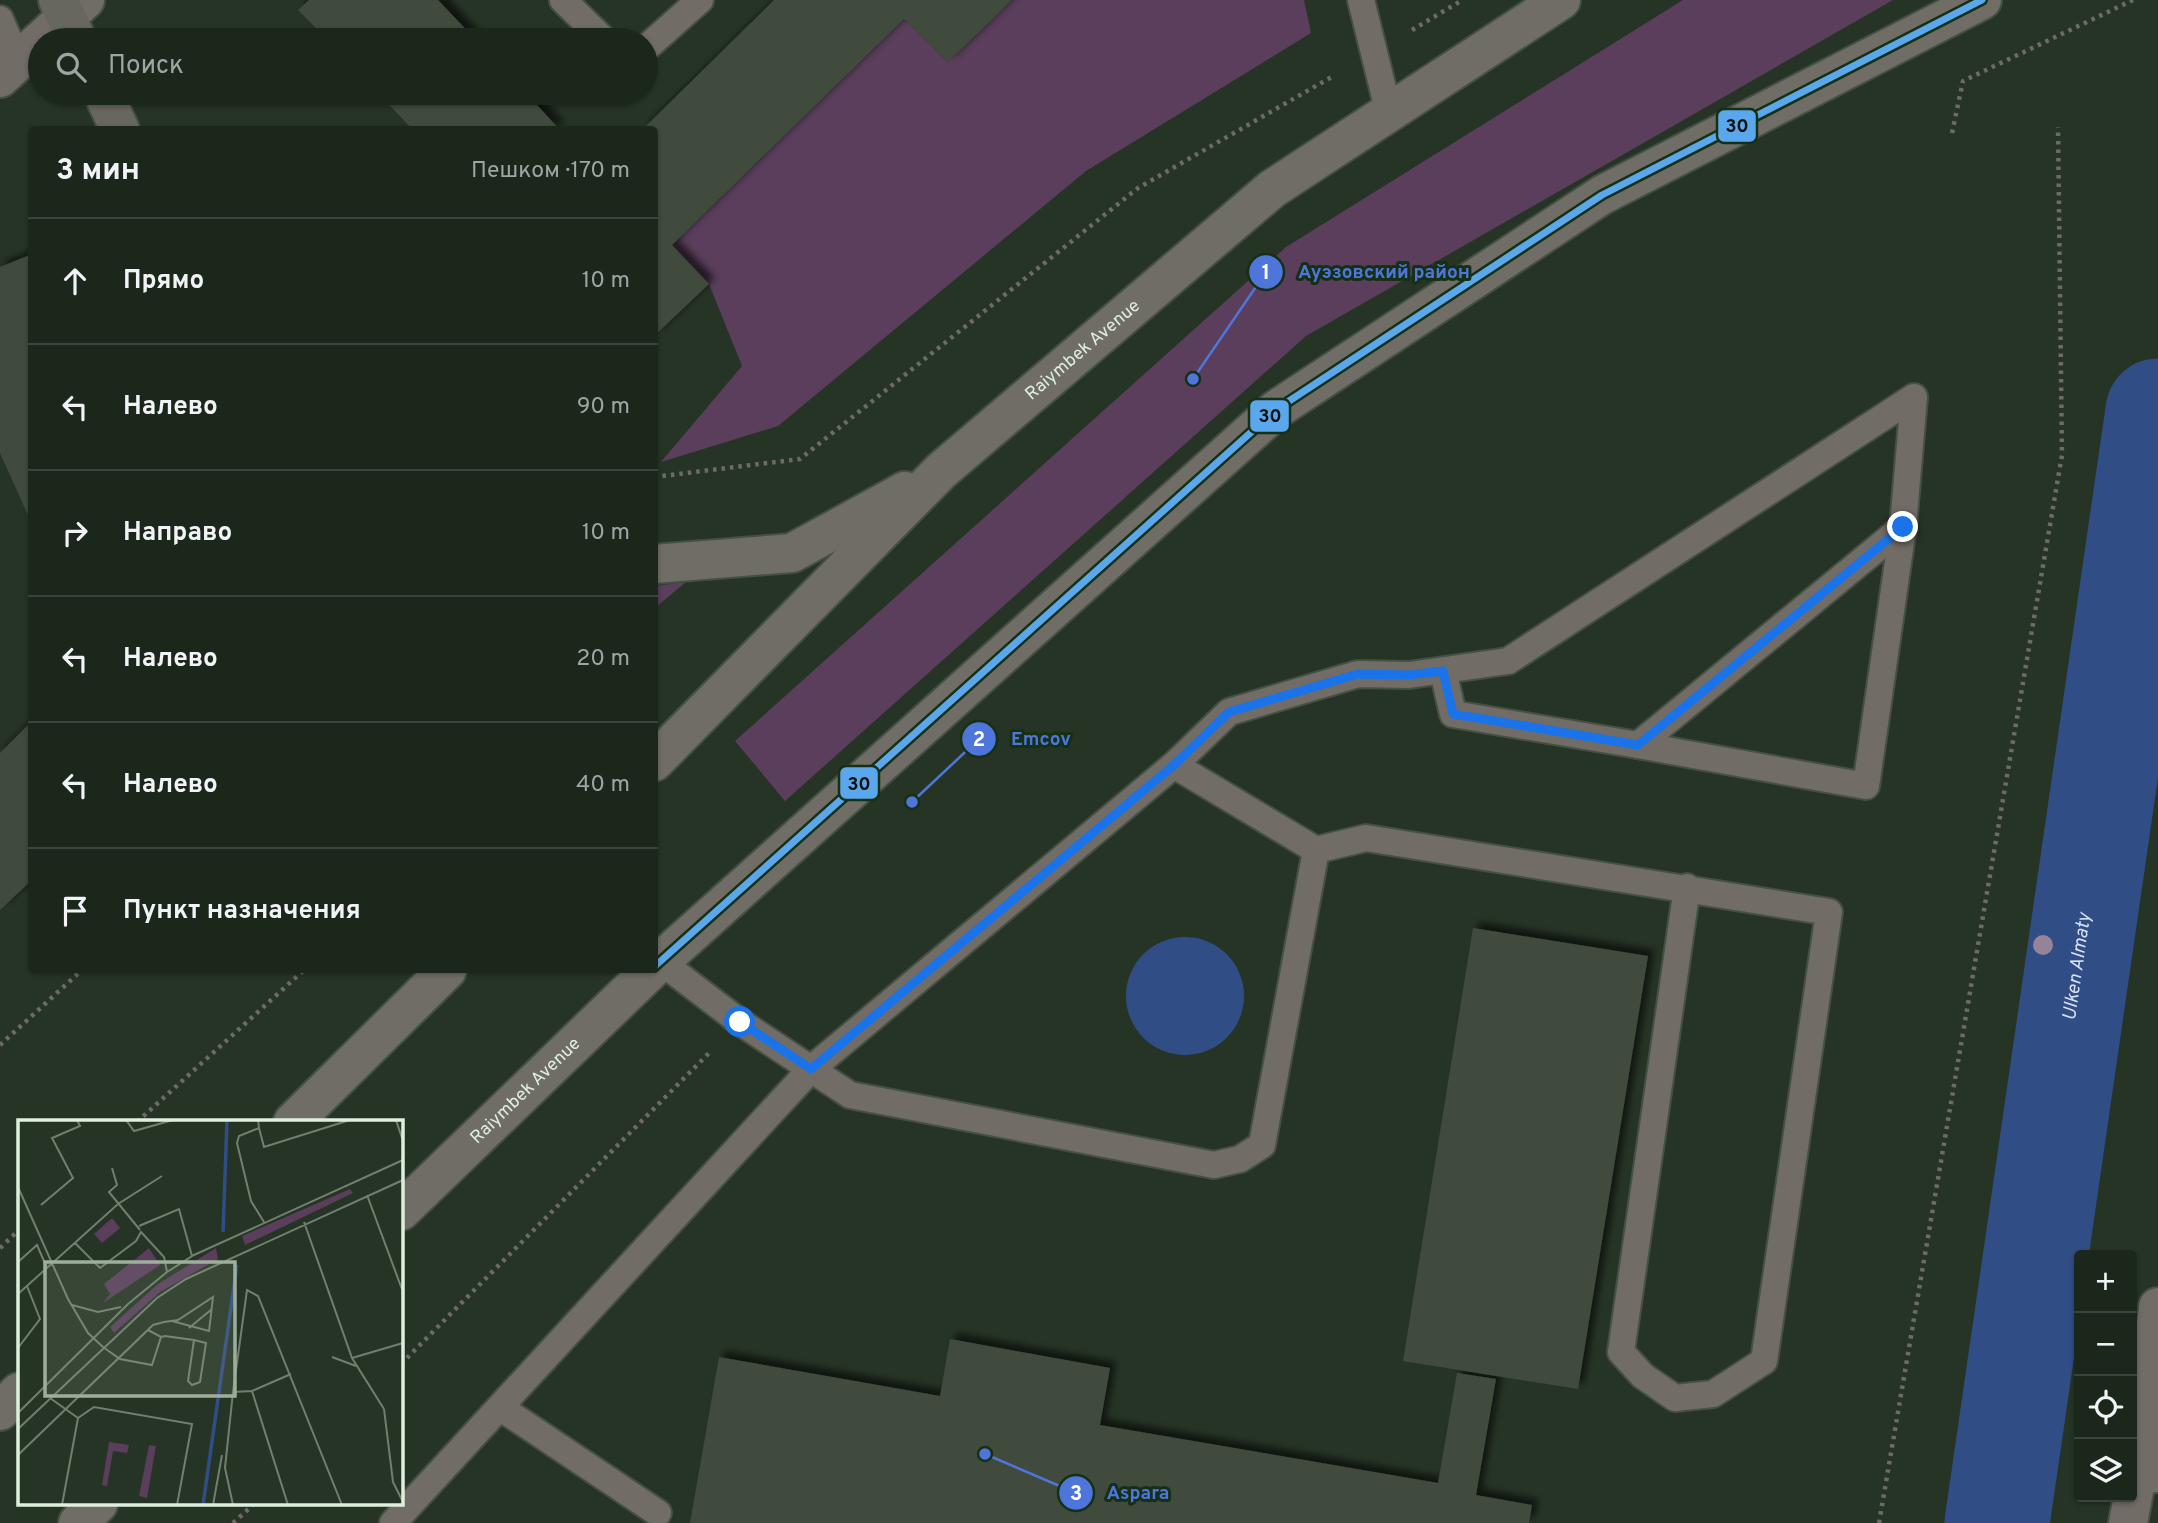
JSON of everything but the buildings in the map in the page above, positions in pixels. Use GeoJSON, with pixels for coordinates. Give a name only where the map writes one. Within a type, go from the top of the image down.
{"type":"FeatureCollection","features":[{"type":"Feature","properties":{"kind":"main road","name":"Raiymbek Avenue"},"geometry":{"type":"LineString","coordinates":[[658,758],[941,471],[1272,190],[1561,0]]}},
{"type":"Feature","properties":{"kind":"main road","name":"Raiymbek Avenue"},"geometry":{"type":"LineString","coordinates":[[658,960],[1277,409],[1602,195],[1982,0]]}},
{"type":"Feature","properties":{"kind":"main road"},"geometry":{"type":"LineString","coordinates":[[109,105],[118,126]]}},
{"type":"Feature","properties":{"kind":"main road"},"geometry":{"type":"LineString","coordinates":[[658,564],[792,553],[941,471]]}},
{"type":"Feature","properties":{"kind":"main road"},"geometry":{"type":"LineString","coordinates":[[295,1120],[444,973]]}},
{"type":"Feature","properties":{"kind":"main road","name":"Raiymbek Avenue"},"geometry":{"type":"LineString","coordinates":[[402,1210],[645,973]]}},
{"type":"Feature","properties":{"kind":"main road"},"geometry":{"type":"LineString","coordinates":[[0,1411],[18,1393]]}},
{"type":"Feature","properties":{"kind":"main road"},"geometry":{"type":"LineString","coordinates":[[78,1523],[96,1506]]}},
{"type":"Feature","properties":{"kind":"street"},"geometry":{"type":"LineString","coordinates":[[2129,1523],[2148,1474],[2158,1307]]}},
{"type":"Feature","properties":{"kind":"lane"},"geometry":{"type":"LineString","coordinates":[[562,0],[591,28]]}},
{"type":"Feature","properties":{"kind":"lane"},"geometry":{"type":"LineString","coordinates":[[658,37],[700,0]]}},
{"type":"Feature","properties":{"kind":"lane"},"geometry":{"type":"LineString","coordinates":[[1361,0],[1389,113]]}},
{"type":"Feature","properties":{"kind":"lane"},"geometry":{"type":"LineString","coordinates":[[0,19],[28,28]]}},
{"type":"Feature","properties":{"kind":"lane"},"geometry":{"type":"LineString","coordinates":[[393,1523],[811,1069],[1174,765],[1229,712],[1358,674],[1409,675],[1508,661],[1914,397],[1903,527],[1866,786],[1453,714],[1443,671]]}},
{"type":"Feature","properties":{"kind":"lane"},"geometry":{"type":"LineString","coordinates":[[1638,745],[1903,527]]}},
{"type":"Feature","properties":{"kind":"lane"},"geometry":{"type":"LineString","coordinates":[[1174,765],[1316,850],[1366,838],[1687,887],[1829,912],[1764,1361],[1713,1394],[1675,1398],[1643,1376],[1621,1352],[1687,887]]}},
{"type":"Feature","properties":{"kind":"lane"},"geometry":{"type":"LineString","coordinates":[[658,965],[850,1094],[1214,1166],[1240,1159],[1262,1145],[1316,850]]}},
{"type":"Feature","properties":{"kind":"lane"},"geometry":{"type":"LineString","coordinates":[[501,1408],[658,1513]]}},
{"type":"Feature","properties":{"kind":"path"},"geometry":{"type":"LineString","coordinates":[[658,477],[800,459],[1138,188],[1463,0]]}},
{"type":"Feature","properties":{"kind":"path"},"geometry":{"type":"LineString","coordinates":[[1952,133],[1963,81],[2133,0]]}},
{"type":"Feature","properties":{"kind":"path"},"geometry":{"type":"LineString","coordinates":[[1879,1523],[2062,455],[2058,127]]}},
{"type":"Feature","properties":{"kind":"path"},"geometry":{"type":"LineString","coordinates":[[0,1045],[79,973]]}},
{"type":"Feature","properties":{"kind":"path"},"geometry":{"type":"LineString","coordinates":[[139,1120],[301,973]]}},
{"type":"Feature","properties":{"kind":"path"},"geometry":{"type":"LineString","coordinates":[[402,1363],[740,1022]]}},
{"type":"Feature","properties":{"kind":"path"},"geometry":{"type":"LineString","coordinates":[[0,1248],[18,1231]]}},
{"type":"Feature","properties":{"kind":"path"},"geometry":{"type":"LineString","coordinates":[[233,1523],[252,1506]]}},
{"type":"Feature","properties":{"kind":"shaded area"},"geometry":{"type":"Polygon","coordinates":[[[1012,0],[1304,0],[1311,33],[1086,171],[778,426],[661,462],[742,366],[709,284],[672,245],[904,19],[948,62],[1012,0]]]}},
{"type":"Feature","properties":{"kind":"shaded area"},"geometry":{"type":"Polygon","coordinates":[[[1683,0],[1893,0],[1306,336],[785,801],[735,741],[1286,247],[1683,0]]]}},
{"type":"Feature","properties":{"kind":"shaded area"},"geometry":{"type":"Polygon","coordinates":[[[686,582],[658,605],[658,586],[686,582]]]}},
{"type":"Feature","properties":{"kind":"water"},"geometry":{"type":"Polygon","coordinates":[[[1185,937],[1218,947],[1234,963],[1244,996],[1234,1029],[1218,1045],[1185,1055],[1152,1045],[1136,1029],[1126,996],[1136,963],[1152,947],[1185,937]]]}},
{"type":"Feature","properties":{"kind":"waterway","name":"Ulken Almaty"},"geometry":{"type":"LineString","coordinates":[[1997,1523],[2158,411]]}},
{"type":"Feature","properties":{"kind":"transit line","name":"30"},"geometry":{"type":"LineString","coordinates":[[658,963],[1277,409],[1602,195],[1982,0]]}},
{"type":"Feature","properties":{"kind":"place","name":"Ауэзовский район"},"geometry":{"type":"Point","coordinates":[1193,379]}},
{"type":"Feature","properties":{"kind":"place","name":"Emcov"},"geometry":{"type":"Point","coordinates":[912,802]}},
{"type":"Feature","properties":{"kind":"place","name":"Aspara"},"geometry":{"type":"Point","coordinates":[985,1454]}},
{"type":"Feature","properties":{"kind":"route"},"geometry":{"type":"LineString","coordinates":[[740,1022],[811,1069],[1174,765],[1229,712],[1358,674],[1409,675],[1443,671],[1453,714],[1638,745],[1903,527]]}}]}
